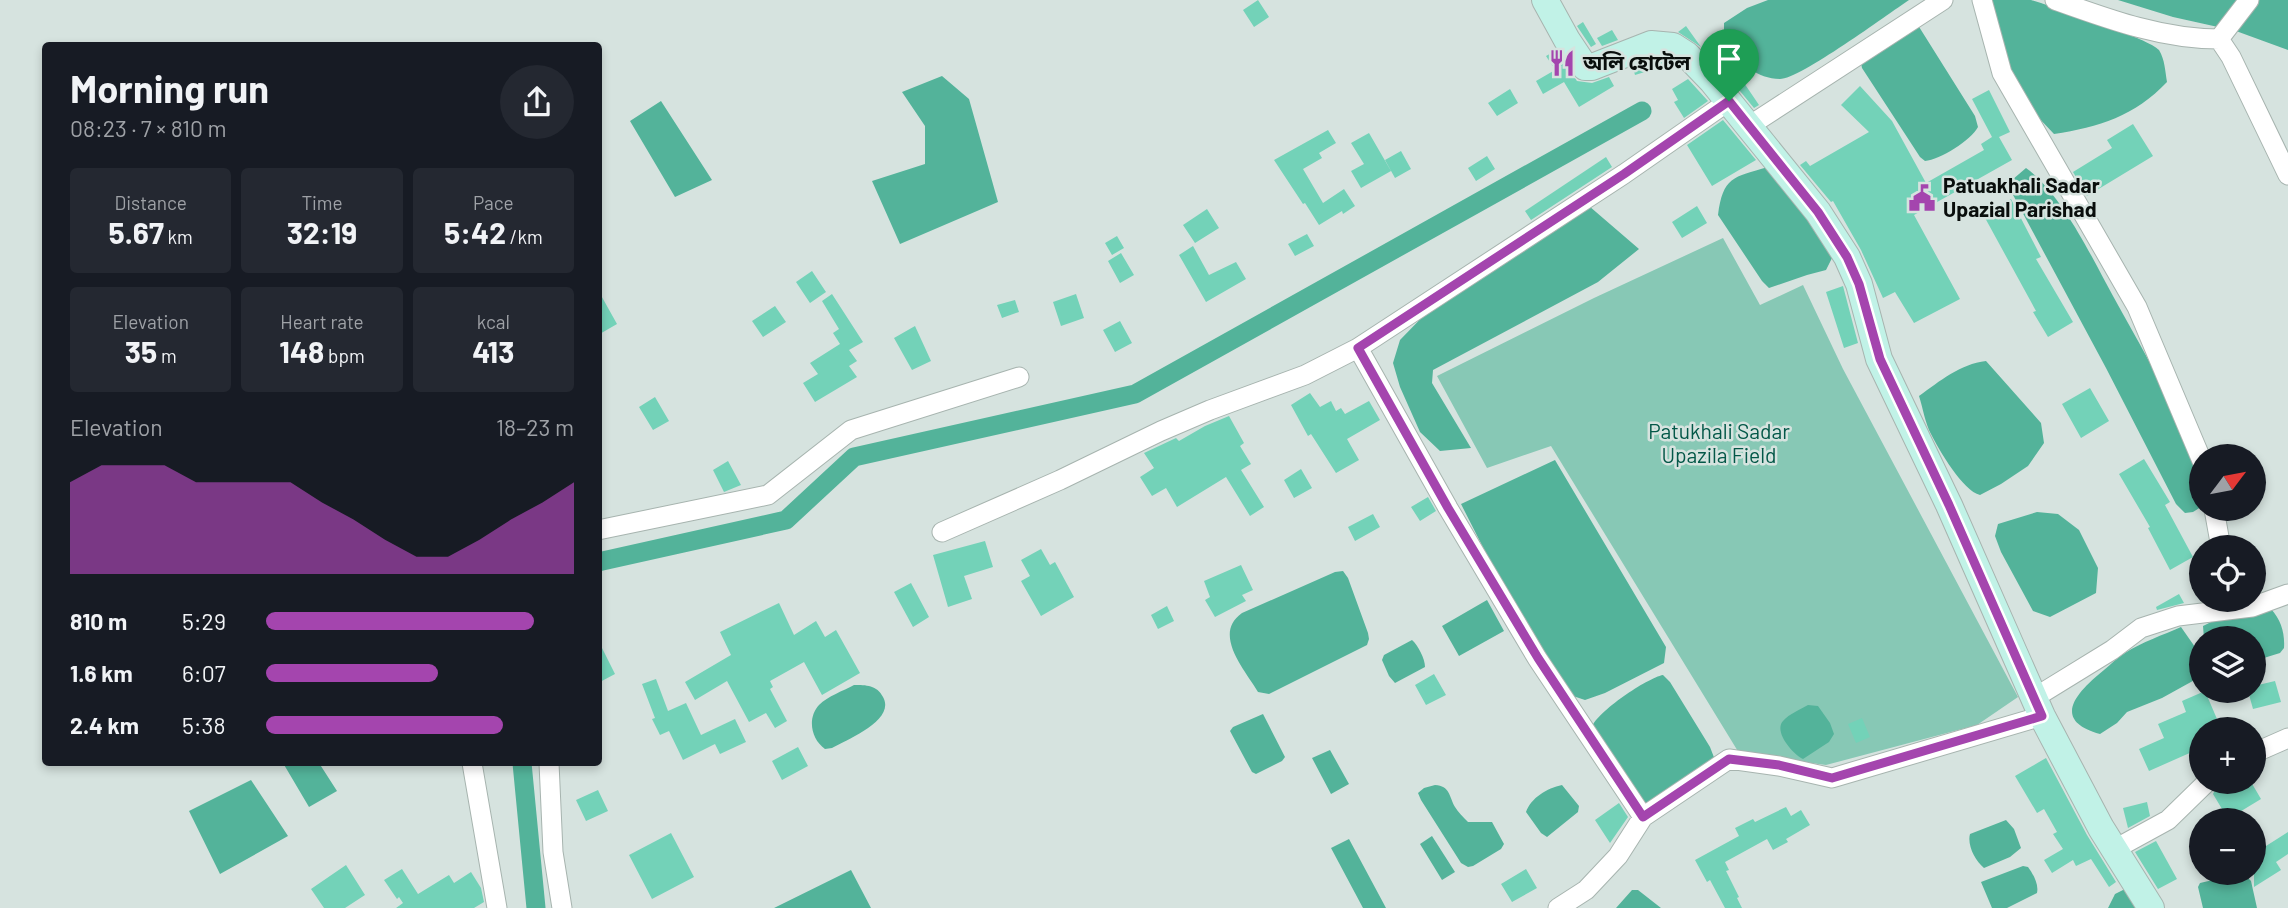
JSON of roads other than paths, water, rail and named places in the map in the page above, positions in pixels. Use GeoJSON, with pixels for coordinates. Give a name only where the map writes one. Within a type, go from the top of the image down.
{"type":"FeatureCollection","features":[{"type":"Feature","properties":{"kind":"street"},"geometry":{"type":"LineString","coordinates":[[1545,0],[1567,40],[1586,67],[1651,44],[1673,46],[1688,55],[1729,101],[1818,212],[1847,257],[1859,284],[1880,359],[1949,505],[2038,707],[2101,828],[2151,908]]}},
{"type":"Feature","properties":{"kind":"street"},"geometry":{"type":"LineString","coordinates":[[1749,126],[1943,0]]}},
{"type":"Feature","properties":{"kind":"street"},"geometry":{"type":"LineString","coordinates":[[1982,0],[2002,73],[2137,307],[2195,444]]}},
{"type":"Feature","properties":{"kind":"street"},"geometry":{"type":"LineString","coordinates":[[2055,0],[2104,18],[2166,34],[2219,39]]}},
{"type":"Feature","properties":{"kind":"street"},"geometry":{"type":"LineString","coordinates":[[2219,39],[2249,0]]}},
{"type":"Feature","properties":{"kind":"street"},"geometry":{"type":"LineString","coordinates":[[2219,39],[2231,57],[2288,175]]}},
{"type":"Feature","properties":{"kind":"street"},"geometry":{"type":"LineString","coordinates":[[942,532],[1060,480],[1161,431],[1305,375],[1358,348],[1624,174],[1729,101]]}},
{"type":"Feature","properties":{"kind":"street"},"geometry":{"type":"LineString","coordinates":[[1358,348],[1448,508],[1538,658],[1643,817]]}},
{"type":"Feature","properties":{"kind":"street"},"geometry":{"type":"LineString","coordinates":[[602,529],[768,495],[851,430],[1019,377]]}},
{"type":"Feature","properties":{"kind":"street"},"geometry":{"type":"LineString","coordinates":[[2266,602],[2288,594]]}},
{"type":"Feature","properties":{"kind":"street"},"geometry":{"type":"LineString","coordinates":[[1558,908],[1586,890],[1618,856],[1643,817],[1729,759],[1779,765],[1832,778],[2038,707],[2141,628],[2197,612]]}},
{"type":"Feature","properties":{"kind":"street"},"geometry":{"type":"LineString","coordinates":[[2266,748],[2288,738]]}},
{"type":"Feature","properties":{"kind":"street"},"geometry":{"type":"LineString","coordinates":[[473,766],[497,908]]}},
{"type":"Feature","properties":{"kind":"street"},"geometry":{"type":"LineString","coordinates":[[549,766],[553,852],[562,908]]}},
{"type":"Feature","properties":{"kind":"street"},"geometry":{"type":"LineString","coordinates":[[2115,849],[2168,820],[2195,794]]}},
{"type":"Feature","properties":{"kind":"waterway"},"geometry":{"type":"LineString","coordinates":[[602,561],[786,520],[854,457],[1135,394],[1642,111]]}},
{"type":"Feature","properties":{"kind":"waterway"},"geometry":{"type":"LineString","coordinates":[[522,766],[536,908]]}},
{"type":"Feature","properties":{"kind":"place","name":"অলি হোটেল"},"geometry":{"type":"Point","coordinates":[1562,63]}},
{"type":"Feature","properties":{"kind":"place","name":"Patuakhali Sadar Upazial Parishad"},"geometry":{"type":"Point","coordinates":[1922,198]}},
{"type":"Feature","properties":{"kind":"park label","name":"Patukhali Sadar Upazila Field"},"geometry":{"type":"Point","coordinates":[1719,444]}}]}
